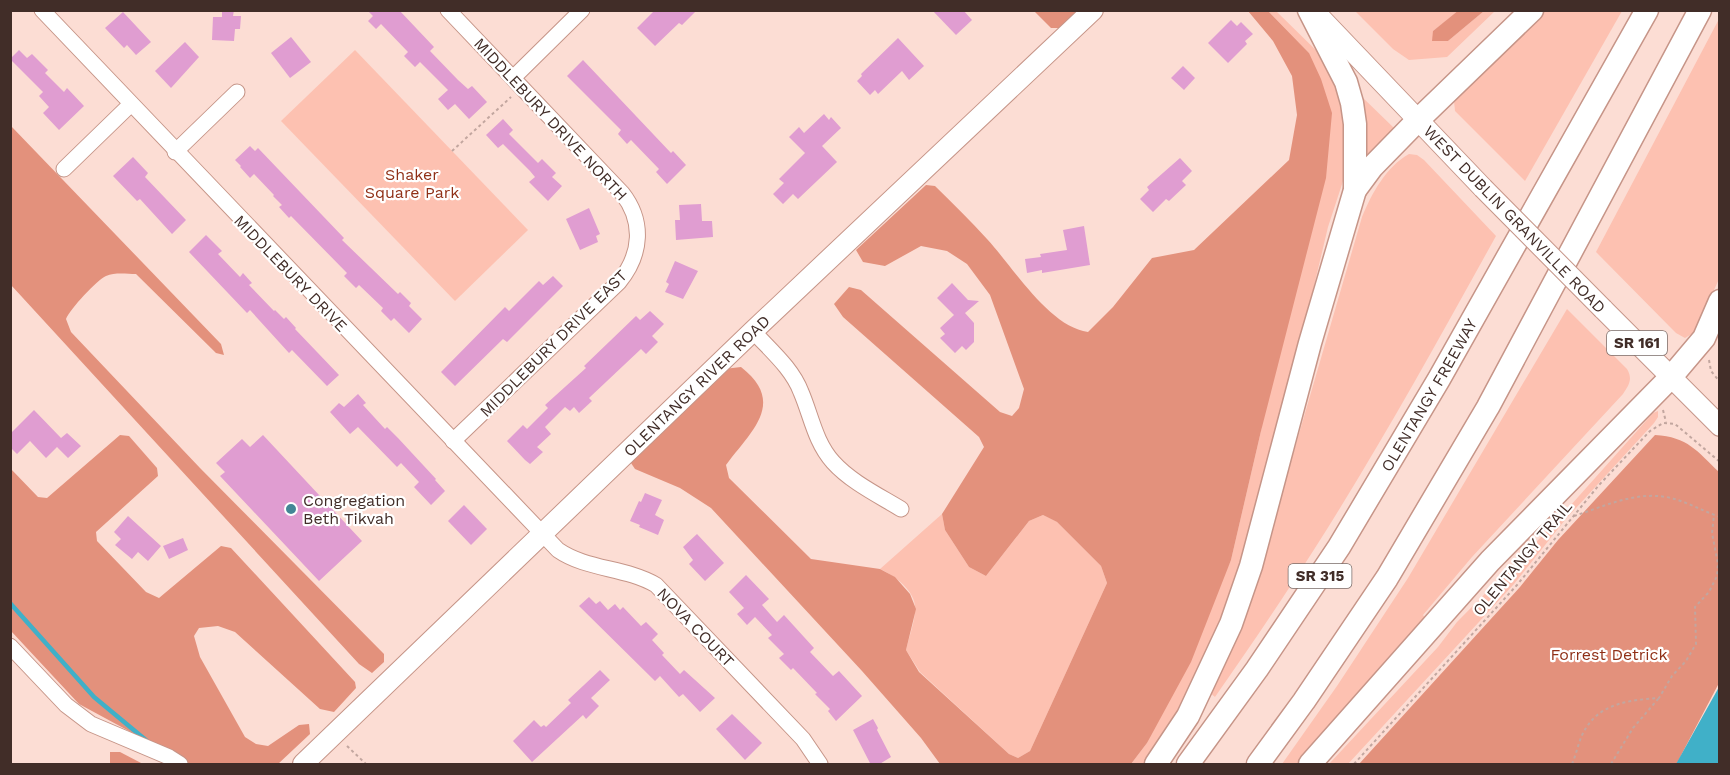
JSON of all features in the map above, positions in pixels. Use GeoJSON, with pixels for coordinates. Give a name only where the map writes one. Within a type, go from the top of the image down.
{"type":"FeatureCollection","features":[{"type":"Feature","properties":{"kind":"highway"},"geometry":{"type":"LineString","coordinates":[[1156,765],[1188,716],[1232,624],[1251,566],[1310,343],[1355,190],[1355,124],[1352,103],[1346,82],[1311,10]]}},
{"type":"Feature","properties":{"kind":"highway"},"geometry":{"type":"LineString","coordinates":[[1355,190],[1372,167],[1418,120],[1533,10]]}},
{"type":"Feature","properties":{"kind":"highway","name":"OLENTANGY FREEWAY"},"geometry":{"type":"LineString","coordinates":[[1188,765],[1257,669],[1339,547],[1439,379],[1647,10]]}},
{"type":"Feature","properties":{"kind":"highway","name":"SR 315"},"geometry":{"type":"LineString","coordinates":[[1258,765],[1387,578],[1488,407],[1700,10]]}},
{"type":"Feature","properties":{"kind":"highway"},"geometry":{"type":"LineString","coordinates":[[1310,765],[1490,561],[1671,377],[1704,339],[1719,301]]}},
{"type":"Feature","properties":{"kind":"main road","name":"OLENTANGY RIVER ROAD"},"geometry":{"type":"LineString","coordinates":[[303,765],[753,331],[1093,10]]}},
{"type":"Feature","properties":{"kind":"main road","name":"WEST DUBLIN GRANVILLE ROAD"},"geometry":{"type":"LineString","coordinates":[[1311,10],[1483,188],[1719,426]]}},
{"type":"Feature","properties":{"kind":"street","name":"MIDDLEBURY DRIVE"},"geometry":{"type":"LineString","coordinates":[[42,10],[130,105],[542,534]]}},
{"type":"Feature","properties":{"kind":"street","name":"MIDDLEBURY DRIVE NORTH"},"geometry":{"type":"LineString","coordinates":[[448,10],[622,193],[635,213],[639,236]]}},
{"type":"Feature","properties":{"kind":"street"},"geometry":{"type":"LineString","coordinates":[[517,82],[582,10]]}},
{"type":"Feature","properties":{"kind":"street"},"geometry":{"type":"LineString","coordinates":[[175,152],[237,92]]}},
{"type":"Feature","properties":{"kind":"street"},"geometry":{"type":"LineString","coordinates":[[64,169],[130,105]]}},
{"type":"Feature","properties":{"kind":"street","name":"MIDDLEBURY DRIVE EAST"},"geometry":{"type":"LineString","coordinates":[[453,441],[620,282],[633,261],[639,236]]}},
{"type":"Feature","properties":{"kind":"street"},"geometry":{"type":"LineString","coordinates":[[753,331],[792,375],[801,391],[815,432],[833,462],[848,476],[901,509]]}},
{"type":"Feature","properties":{"kind":"street","name":"NOVA COURT"},"geometry":{"type":"LineString","coordinates":[[542,534],[558,550],[576,561],[642,577],[656,585],[803,739],[820,765]]}},
{"type":"Feature","properties":{"kind":"street"},"geometry":{"type":"LineString","coordinates":[[10,646],[66,705],[91,724],[169,757],[180,765]]}},
{"type":"Feature","properties":{"kind":"path"},"geometry":{"type":"LineString","coordinates":[[452,151],[517,82]]}},
{"type":"Feature","properties":{"kind":"path","name":"OLENTANGY TRAIL"},"geometry":{"type":"LineString","coordinates":[[1354,765],[1517,585],[1599,485],[1650,430],[1663,423],[1675,424],[1719,462]]}},
{"type":"Feature","properties":{"kind":"path"},"geometry":{"type":"LineString","coordinates":[[1574,516],[1630,498],[1655,496],[1671,498],[1719,516]]}},
{"type":"Feature","properties":{"kind":"path"},"geometry":{"type":"LineString","coordinates":[[1611,765],[1633,728],[1659,698],[1696,644],[1695,607],[1709,592],[1717,576],[1718,564],[1712,533],[1714,514]]}},
{"type":"Feature","properties":{"kind":"path"},"geometry":{"type":"LineString","coordinates":[[1572,765],[1586,728],[1599,714],[1626,701],[1659,698]]}},
{"type":"Feature","properties":{"kind":"path"},"geometry":{"type":"LineString","coordinates":[[334,734],[366,765]]}},
{"type":"Feature","properties":{"kind":"green space"},"geometry":{"type":"Polygon","coordinates":[[[1459,10],[1484,11],[1448,41],[1432,41],[1433,31],[1459,10]]]}},
{"type":"Feature","properties":{"kind":"green space"},"geometry":{"type":"Polygon","coordinates":[[[1034,11],[1077,11],[1059,28],[1051,28],[1034,11]]]}},
{"type":"Feature","properties":{"kind":"green space"},"geometry":{"type":"Polygon","coordinates":[[[1248,11],[1268,11],[1309,53],[1321,79],[1332,113],[1326,178],[1261,431],[1231,560],[1191,662],[1147,743],[1131,764],[940,764],[921,738],[862,671],[711,508],[680,488],[635,469],[631,463],[724,369],[741,367],[755,380],[762,393],[763,405],[754,429],[726,465],[729,478],[811,559],[880,569],[895,577],[910,594],[916,609],[906,650],[919,672],[1009,754],[1018,758],[1030,751],[1107,583],[1101,566],[1057,522],[1043,515],[1029,521],[986,576],[969,567],[945,530],[942,514],[984,447],[979,437],[843,317],[834,304],[849,287],[861,290],[1000,412],[1012,416],[1019,408],[1024,389],[990,295],[967,264],[947,251],[921,246],[885,266],[863,262],[856,250],[926,185],[935,186],[981,232],[1046,308],[1074,328],[1088,332],[1113,307],[1152,258],[1194,250],[1289,160],[1297,115],[1292,76],[1273,41],[1248,11]]]}},
{"type":"Feature","properties":{"kind":"green space"},"geometry":{"type":"Polygon","coordinates":[[[1268,11],[1276,11],[1326,60],[1334,76],[1347,119],[1345,175],[1328,227],[1268,479],[1243,568],[1214,643],[1185,701],[1145,764],[1131,764],[1147,743],[1231,560],[1261,431],[1309,53],[1268,11]]]}},
{"type":"Feature","properties":{"kind":"green space"},"geometry":{"type":"Polygon","coordinates":[[[1355,11],[1459,11],[1433,31],[1448,41],[1484,11],[1495,11],[1447,57],[1409,60],[1393,49],[1355,11]]]}},
{"type":"Feature","properties":{"kind":"green space"},"geometry":{"type":"Polygon","coordinates":[[[1543,11],[1622,11],[1525,181],[1455,111],[1454,101],[1457,95],[1543,11]]]}},
{"type":"Feature","properties":{"kind":"green space"},"geometry":{"type":"Polygon","coordinates":[[[1719,19],[1719,279],[1695,332],[1685,338],[1676,333],[1596,252],[1719,19]]]}},
{"type":"Feature","properties":{"kind":"green space","name":"Shaker Square Park"},"geometry":{"type":"Polygon","coordinates":[[[355,50],[528,230],[455,301],[281,121],[355,50]]]}},
{"type":"Feature","properties":{"kind":"green space"},"geometry":{"type":"Polygon","coordinates":[[[1360,95],[1395,129],[1368,157],[1363,155],[1360,95]]]}},
{"type":"Feature","properties":{"kind":"green space"},"geometry":{"type":"Polygon","coordinates":[[[11,126],[221,344],[224,355],[216,353],[136,274],[110,275],[97,283],[68,314],[66,319],[71,332],[200,468],[384,654],[384,662],[372,673],[359,664],[11,285],[11,126]]]}},
{"type":"Feature","properties":{"kind":"green space"},"geometry":{"type":"Polygon","coordinates":[[[1409,154],[1417,155],[1424,160],[1496,236],[1344,502],[1215,697],[1209,692],[1258,575],[1362,217],[1381,181],[1393,166],[1409,154]]]}},
{"type":"Feature","properties":{"kind":"green space"},"geometry":{"type":"Polygon","coordinates":[[[1567,309],[1627,369],[1630,379],[1625,391],[1472,557],[1423,615],[1425,618],[1300,764],[1282,764],[1408,578],[1567,309]]]}},
{"type":"Feature","properties":{"kind":"green space"},"geometry":{"type":"Polygon","coordinates":[[[1658,411],[1658,417],[1654,423],[1565,520],[1514,584],[1348,764],[1329,764],[1438,647],[1457,622],[1554,524],[1653,413],[1658,411]]]}},
{"type":"Feature","properties":{"kind":"green space"},"geometry":{"type":"Polygon","coordinates":[[[120,435],[129,436],[157,468],[158,476],[96,532],[97,541],[146,592],[159,598],[221,546],[231,548],[355,682],[356,688],[334,712],[320,709],[235,632],[218,626],[199,628],[194,636],[200,657],[245,737],[256,744],[268,746],[299,725],[309,724],[310,734],[278,764],[190,764],[79,704],[11,631],[10,468],[38,497],[47,498],[120,435]]]}},
{"type":"Feature","properties":{"kind":"green space","name":"Forrest Detrick"},"geometry":{"type":"Polygon","coordinates":[[[1655,435],[1676,439],[1691,446],[1719,472],[1719,683],[1677,763],[1359,764],[1520,587],[1558,540],[1655,435]]]}},
{"type":"Feature","properties":{"kind":"green space"},"geometry":{"type":"Polygon","coordinates":[[[942,514],[945,530],[969,567],[986,576],[1029,521],[1043,515],[1057,522],[1101,566],[1107,583],[1030,751],[1018,758],[1009,754],[920,672],[906,650],[914,617],[913,598],[898,580],[880,569],[942,514]]]}},
{"type":"Feature","properties":{"kind":"green space"},"geometry":{"type":"Polygon","coordinates":[[[110,752],[120,752],[143,764],[110,764],[110,752]]]}},
{"type":"Feature","properties":{"kind":"water"},"geometry":{"type":"Polygon","coordinates":[[[1719,687],[1719,764],[1676,764],[1719,687]]]}},
{"type":"Feature","properties":{"kind":"building"},"geometry":{"type":"Polygon","coordinates":[[[222,10],[234,10],[233,16],[241,16],[240,29],[235,29],[234,41],[212,40],[213,17],[222,17],[222,10]]]}},
{"type":"Feature","properties":{"kind":"building"},"geometry":{"type":"Polygon","coordinates":[[[367,10],[399,10],[434,47],[430,51],[468,89],[472,86],[487,102],[469,119],[455,104],[448,110],[438,99],[448,90],[420,62],[415,67],[404,56],[408,52],[381,24],[376,29],[368,21],[373,16],[367,10]]]}},
{"type":"Feature","properties":{"kind":"building"},"geometry":{"type":"Polygon","coordinates":[[[655,10],[697,10],[682,25],[679,23],[655,46],[637,28],[655,10]]]}},
{"type":"Feature","properties":{"kind":"building"},"geometry":{"type":"Polygon","coordinates":[[[932,10],[963,10],[972,20],[956,35],[932,10]]]}},
{"type":"Feature","properties":{"kind":"building"},"geometry":{"type":"Polygon","coordinates":[[[123,12],[151,42],[136,55],[127,45],[124,48],[105,28],[123,12]]]}},
{"type":"Feature","properties":{"kind":"building"},"geometry":{"type":"Polygon","coordinates":[[[1231,20],[1237,26],[1241,22],[1253,34],[1245,41],[1247,44],[1228,63],[1208,43],[1231,20]]]}},
{"type":"Feature","properties":{"kind":"building"},"geometry":{"type":"Polygon","coordinates":[[[291,37],[311,62],[290,78],[271,53],[291,37]]]}},
{"type":"Feature","properties":{"kind":"building"},"geometry":{"type":"Polygon","coordinates":[[[898,38],[924,66],[909,80],[902,71],[878,94],[875,90],[870,95],[857,81],[862,76],[861,74],[898,38]]]}},
{"type":"Feature","properties":{"kind":"building"},"geometry":{"type":"Polygon","coordinates":[[[185,42],[199,57],[171,88],[155,71],[185,42]]]}},
{"type":"Feature","properties":{"kind":"building"},"geometry":{"type":"Polygon","coordinates":[[[19,50],[27,58],[32,54],[48,70],[45,73],[64,92],[67,88],[84,106],[59,130],[43,113],[49,107],[39,96],[43,92],[10,59],[19,50]]]}},
{"type":"Feature","properties":{"kind":"building"},"geometry":{"type":"Polygon","coordinates":[[[583,60],[671,153],[673,151],[686,165],[667,184],[656,172],[659,169],[631,140],[627,144],[618,134],[621,130],[567,76],[583,60]]]}},
{"type":"Feature","properties":{"kind":"building"},"geometry":{"type":"Polygon","coordinates":[[[1183,66],[1195,78],[1184,90],[1171,78],[1183,66]]]}},
{"type":"Feature","properties":{"kind":"building"},"geometry":{"type":"Polygon","coordinates":[[[824,114],[829,120],[831,117],[841,128],[822,146],[837,162],[798,199],[793,194],[783,204],[773,194],[784,183],[779,179],[805,153],[789,137],[799,127],[804,133],[824,114]]]}},
{"type":"Feature","properties":{"kind":"building"},"geometry":{"type":"Polygon","coordinates":[[[503,119],[513,130],[509,134],[538,163],[542,159],[556,173],[552,177],[562,186],[548,201],[529,182],[535,177],[530,171],[503,144],[498,148],[486,135],[503,119]]]}},
{"type":"Feature","properties":{"kind":"building"},"geometry":{"type":"Polygon","coordinates":[[[250,146],[255,151],[258,148],[344,238],[342,240],[398,294],[400,292],[411,303],[409,306],[422,319],[409,333],[394,318],[391,321],[381,311],[383,308],[359,285],[356,288],[344,276],[347,273],[291,216],[289,218],[279,207],[282,205],[254,174],[250,178],[240,167],[235,160],[250,146]]]}},
{"type":"Feature","properties":{"kind":"building"},"geometry":{"type":"Polygon","coordinates":[[[133,157],[148,173],[145,177],[186,220],[172,234],[140,199],[137,201],[113,176],[133,157]]]}},
{"type":"Feature","properties":{"kind":"building"},"geometry":{"type":"Polygon","coordinates":[[[1180,158],[1192,171],[1182,181],[1186,185],[1169,201],[1166,199],[1153,212],[1140,199],[1149,190],[1147,187],[1180,158]]]}},
{"type":"Feature","properties":{"kind":"building"},"geometry":{"type":"Polygon","coordinates":[[[701,204],[702,221],[712,221],[713,237],[676,240],[675,220],[680,220],[679,205],[701,204]]]}},
{"type":"Feature","properties":{"kind":"building"},"geometry":{"type":"Polygon","coordinates":[[[589,208],[600,234],[596,236],[598,242],[580,250],[566,219],[589,208]]]}},
{"type":"Feature","properties":{"kind":"building"},"geometry":{"type":"Polygon","coordinates":[[[1084,226],[1090,265],[1042,273],[1042,270],[1027,273],[1025,259],[1067,250],[1063,230],[1084,226]]]}},
{"type":"Feature","properties":{"kind":"building"},"geometry":{"type":"Polygon","coordinates":[[[206,235],[222,251],[218,254],[240,277],[243,273],[252,283],[249,285],[274,311],[284,319],[286,317],[339,375],[327,386],[292,350],[289,353],[250,310],[247,313],[189,252],[206,235]]]}},
{"type":"Feature","properties":{"kind":"building"},"geometry":{"type":"Polygon","coordinates":[[[675,261],[698,271],[683,299],[665,292],[669,284],[666,282],[675,261]]]}},
{"type":"Feature","properties":{"kind":"building"},"geometry":{"type":"Polygon","coordinates":[[[553,276],[563,286],[507,342],[503,339],[455,386],[441,372],[505,307],[509,311],[539,281],[543,285],[553,276]]]}},
{"type":"Feature","properties":{"kind":"building"},"geometry":{"type":"Polygon","coordinates":[[[952,283],[968,300],[979,301],[965,313],[974,323],[974,342],[966,350],[962,346],[955,353],[940,338],[945,334],[940,328],[954,315],[937,298],[952,283]]]}},
{"type":"Feature","properties":{"kind":"building"},"geometry":{"type":"Polygon","coordinates":[[[650,311],[664,324],[652,336],[658,342],[646,354],[641,349],[589,398],[592,401],[579,413],[574,407],[570,411],[565,407],[545,427],[551,434],[537,447],[543,452],[530,464],[525,460],[507,441],[523,425],[527,429],[548,408],[545,405],[586,368],[584,366],[636,316],[640,320],[650,311]]]}},
{"type":"Feature","properties":{"kind":"building"},"geometry":{"type":"Polygon","coordinates":[[[358,394],[366,403],[363,405],[385,429],[387,427],[398,438],[445,491],[431,505],[414,487],[419,482],[401,463],[397,467],[358,427],[350,434],[330,412],[339,403],[344,407],[358,394]]]}},
{"type":"Feature","properties":{"kind":"building"},"geometry":{"type":"Polygon","coordinates":[[[34,410],[61,438],[67,433],[81,446],[68,458],[57,447],[46,458],[30,441],[17,454],[10,447],[10,434],[34,410]]]}},
{"type":"Feature","properties":{"kind":"building","name":"Congregation Beth Tikvah"},"geometry":{"type":"Polygon","coordinates":[[[263,435],[362,541],[319,581],[220,476],[225,472],[216,463],[242,439],[250,447],[263,435]]]}},
{"type":"Feature","properties":{"kind":"building"},"geometry":{"type":"Polygon","coordinates":[[[645,493],[662,500],[655,515],[664,520],[658,535],[630,521],[645,493]]]}},
{"type":"Feature","properties":{"kind":"building"},"geometry":{"type":"Polygon","coordinates":[[[464,505],[487,529],[471,545],[448,521],[464,505]]]}},
{"type":"Feature","properties":{"kind":"building"},"geometry":{"type":"Polygon","coordinates":[[[128,516],[161,546],[148,561],[138,552],[132,559],[115,545],[121,539],[114,532],[128,516]]]}},
{"type":"Feature","properties":{"kind":"building"},"geometry":{"type":"Polygon","coordinates":[[[697,534],[724,563],[705,581],[689,564],[693,560],[683,547],[697,534]]]}},
{"type":"Feature","properties":{"kind":"building"},"geometry":{"type":"Polygon","coordinates":[[[183,538],[188,550],[169,559],[163,546],[183,538]]]}},
{"type":"Feature","properties":{"kind":"building"},"geometry":{"type":"Polygon","coordinates":[[[746,575],[769,599],[762,605],[777,622],[784,615],[814,648],[810,652],[833,676],[839,671],[862,696],[836,721],[828,711],[830,709],[815,694],[817,693],[793,668],[791,670],[779,658],[784,654],[768,638],[772,635],[755,617],[747,625],[737,614],[744,608],[729,592],[746,575]]]}},
{"type":"Feature","properties":{"kind":"building"},"geometry":{"type":"Polygon","coordinates":[[[589,597],[596,604],[600,601],[608,610],[615,604],[620,610],[623,607],[641,626],[646,622],[658,634],[652,640],[664,653],[662,655],[680,674],[684,670],[715,698],[700,712],[683,694],[679,697],[660,676],[655,681],[579,606],[589,597]]]}},
{"type":"Feature","properties":{"kind":"building"},"geometry":{"type":"Polygon","coordinates":[[[600,670],[610,680],[591,698],[599,706],[586,719],[583,715],[532,762],[513,741],[534,720],[541,727],[544,725],[546,727],[571,703],[568,700],[600,670]]]}},
{"type":"Feature","properties":{"kind":"building"},"geometry":{"type":"Polygon","coordinates":[[[732,714],[762,743],[745,760],[716,729],[732,714]]]}},
{"type":"Feature","properties":{"kind":"building"},"geometry":{"type":"Polygon","coordinates":[[[873,719],[891,757],[878,765],[871,765],[853,730],[873,719]]]}},
{"type":"Feature","properties":{"kind":"waterway"},"geometry":{"type":"LineString","coordinates":[[10,603],[94,697],[147,741]]}},
{"type":"Feature","properties":{"kind":"place","name":"Congregation Beth Tikvah"},"geometry":{"type":"Point","coordinates":[291,509]}}]}
